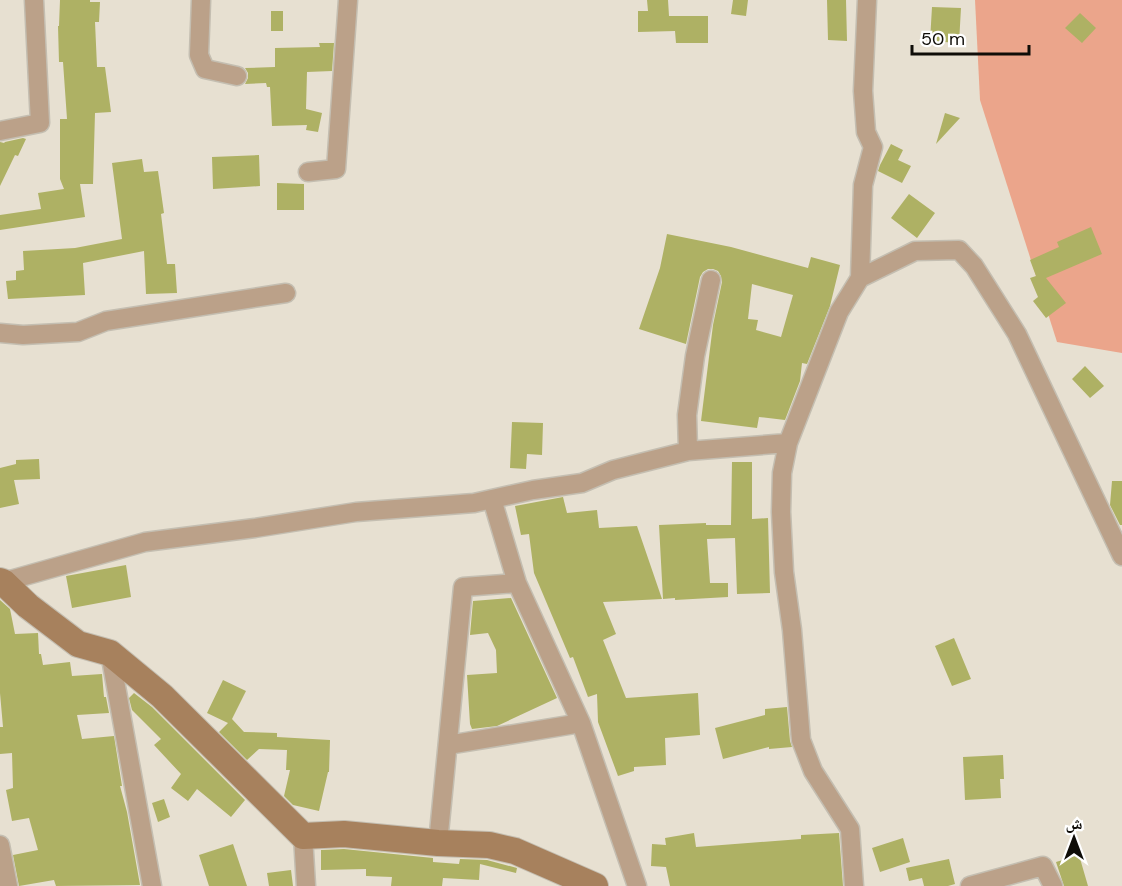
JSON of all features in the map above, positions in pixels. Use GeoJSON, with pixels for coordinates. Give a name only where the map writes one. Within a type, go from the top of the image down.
{"type":"FeatureCollection","features":[{"type":"Feature","properties":{"kind":"street"},"geometry":{"type":"LineString","coordinates":[[0,131],[40,123],[34,0]]}},
{"type":"Feature","properties":{"kind":"street"},"geometry":{"type":"LineString","coordinates":[[201,0],[199,56],[205,69],[237,76]]}},
{"type":"Feature","properties":{"kind":"street"},"geometry":{"type":"LineString","coordinates":[[308,172],[336,170],[348,0]]}},
{"type":"Feature","properties":{"kind":"street"},"geometry":{"type":"LineString","coordinates":[[854,886],[850,829],[813,771],[801,740],[792,630],[784,572],[782,473],[788,443],[839,312],[860,278],[863,185],[873,147],[866,132],[863,92],[867,0]]}},
{"type":"Feature","properties":{"kind":"street"},"geometry":{"type":"LineString","coordinates":[[860,278],[915,250],[959,250],[974,266],[1017,334],[1122,556]]}},
{"type":"Feature","properties":{"kind":"street"},"geometry":{"type":"LineString","coordinates":[[688,451],[687,415],[694,356],[711,279]]}},
{"type":"Feature","properties":{"kind":"street"},"geometry":{"type":"LineString","coordinates":[[0,333],[23,335],[78,332],[106,321],[286,293]]}},
{"type":"Feature","properties":{"kind":"street"},"geometry":{"type":"LineString","coordinates":[[1,582],[145,542],[356,512],[474,503],[533,490],[582,483],[613,470],[688,451],[788,443]]}},
{"type":"Feature","properties":{"kind":"street"},"geometry":{"type":"LineString","coordinates":[[492,499],[517,583],[581,723],[637,886]]}},
{"type":"Feature","properties":{"kind":"street"},"geometry":{"type":"LineString","coordinates":[[1,582],[78,644],[110,653],[162,696],[303,836],[306,886]]}},
{"type":"Feature","properties":{"kind":"street"},"geometry":{"type":"LineString","coordinates":[[438,843],[464,587],[517,583]]}},
{"type":"Feature","properties":{"kind":"street"},"geometry":{"type":"LineString","coordinates":[[110,653],[152,886]]}},
{"type":"Feature","properties":{"kind":"street"},"geometry":{"type":"LineString","coordinates":[[448,745],[581,723]]}},
{"type":"Feature","properties":{"kind":"street"},"geometry":{"type":"LineString","coordinates":[[303,836],[344,834],[438,843],[489,845],[515,851],[595,886]]}},
{"type":"Feature","properties":{"kind":"street"},"geometry":{"type":"LineString","coordinates":[[0,845],[8,886]]}},
{"type":"Feature","properties":{"kind":"street"},"geometry":{"type":"LineString","coordinates":[[970,886],[1043,866],[1053,886]]}},
{"type":"Feature","properties":{"kind":"shaded area"},"geometry":{"type":"Polygon","coordinates":[[[975,0],[1122,0],[1122,353],[1057,342],[980,100],[975,0]]]}},
{"type":"Feature","properties":{"kind":"building"},"geometry":{"type":"Polygon","coordinates":[[[60,0],[100,2],[99,22],[95,22],[97,67],[105,67],[111,112],[95,113],[93,184],[80,184],[85,217],[0,230],[0,215],[41,209],[38,193],[64,189],[60,179],[60,119],[67,119],[63,62],[59,62],[60,0]]]}},
{"type":"Feature","properties":{"kind":"building"},"geometry":{"type":"Polygon","coordinates":[[[647,0],[668,0],[669,16],[708,16],[708,43],[676,43],[675,31],[638,32],[638,11],[648,11],[647,0]]]}},
{"type":"Feature","properties":{"kind":"building"},"geometry":{"type":"Polygon","coordinates":[[[733,0],[748,0],[746,16],[731,14],[733,0]]]}},
{"type":"Feature","properties":{"kind":"building"},"geometry":{"type":"Polygon","coordinates":[[[827,0],[846,0],[847,41],[828,40],[827,0]]]}},
{"type":"Feature","properties":{"kind":"building"},"geometry":{"type":"Polygon","coordinates":[[[932,7],[961,8],[959,43],[930,41],[932,7]]]}},
{"type":"Feature","properties":{"kind":"building"},"geometry":{"type":"Polygon","coordinates":[[[271,11],[283,11],[283,31],[271,31],[271,11]]]}},
{"type":"Feature","properties":{"kind":"building"},"geometry":{"type":"Polygon","coordinates":[[[1080,13],[1096,28],[1082,43],[1065,28],[1080,13]]]}},
{"type":"Feature","properties":{"kind":"building"},"geometry":{"type":"Polygon","coordinates":[[[319,43],[334,43],[332,71],[307,72],[306,109],[322,113],[318,132],[306,130],[307,125],[272,126],[270,87],[267,87],[266,83],[245,84],[248,73],[245,68],[275,67],[275,48],[320,47],[319,43]]]}},
{"type":"Feature","properties":{"kind":"building"},"geometry":{"type":"Polygon","coordinates":[[[945,113],[960,118],[936,144],[945,113]]]}},
{"type":"Feature","properties":{"kind":"building"},"geometry":{"type":"Polygon","coordinates":[[[26,139],[18,156],[15,155],[0,186],[0,142],[26,139]]]}},
{"type":"Feature","properties":{"kind":"building"},"geometry":{"type":"Polygon","coordinates":[[[891,144],[903,150],[898,160],[911,166],[902,183],[878,171],[891,144]]]}},
{"type":"Feature","properties":{"kind":"building"},"geometry":{"type":"Polygon","coordinates":[[[259,155],[260,186],[213,189],[212,157],[259,155]]]}},
{"type":"Feature","properties":{"kind":"building"},"geometry":{"type":"Polygon","coordinates":[[[142,159],[144,172],[158,171],[164,213],[161,214],[167,264],[175,264],[177,293],[146,294],[144,251],[83,263],[85,295],[8,299],[6,281],[16,280],[16,271],[24,270],[23,251],[75,248],[122,239],[112,163],[142,159]]]}},
{"type":"Feature","properties":{"kind":"building"},"geometry":{"type":"Polygon","coordinates":[[[277,183],[304,184],[304,210],[277,210],[277,183]]]}},
{"type":"Feature","properties":{"kind":"building"},"geometry":{"type":"Polygon","coordinates":[[[909,194],[935,213],[917,238],[891,218],[909,194]]]}},
{"type":"Feature","properties":{"kind":"building"},"geometry":{"type":"Polygon","coordinates":[[[1091,227],[1102,254],[1046,278],[1066,303],[1046,318],[1033,301],[1038,297],[1030,278],[1036,276],[1030,260],[1059,247],[1057,242],[1091,227]]]}},
{"type":"Feature","properties":{"kind":"building"},"geometry":{"type":"Polygon","coordinates":[[[667,234],[731,247],[808,268],[811,257],[840,265],[830,306],[807,364],[802,363],[800,381],[785,420],[759,417],[757,428],[701,421],[713,325],[722,282],[721,276],[718,271],[708,269],[700,277],[686,344],[639,329],[660,268],[667,234]],[[752,284],[748,319],[758,320],[756,330],[781,337],[793,295],[752,284]]]}},
{"type":"Feature","properties":{"kind":"building"},"geometry":{"type":"Polygon","coordinates":[[[1085,366],[1104,386],[1090,398],[1072,379],[1085,366]]]}},
{"type":"Feature","properties":{"kind":"building"},"geometry":{"type":"Polygon","coordinates":[[[512,422],[543,423],[542,455],[527,454],[526,469],[510,468],[512,422]]]}},
{"type":"Feature","properties":{"kind":"building"},"geometry":{"type":"Polygon","coordinates":[[[39,459],[40,479],[14,480],[19,504],[0,508],[0,468],[16,464],[16,460],[39,459]]]}},
{"type":"Feature","properties":{"kind":"building"},"geometry":{"type":"Polygon","coordinates":[[[732,462],[752,462],[752,519],[768,518],[770,593],[737,594],[735,538],[707,539],[710,583],[728,583],[728,597],[663,599],[659,525],[706,523],[706,525],[731,525],[732,462]]]}},
{"type":"Feature","properties":{"kind":"building"},"geometry":{"type":"Polygon","coordinates":[[[1112,481],[1122,481],[1122,525],[1110,505],[1112,481]]]}},
{"type":"Feature","properties":{"kind":"building"},"geometry":{"type":"Polygon","coordinates":[[[563,497],[567,513],[597,510],[599,528],[637,526],[662,599],[603,602],[616,634],[603,640],[626,698],[698,693],[700,735],[665,738],[666,765],[634,767],[634,771],[618,776],[598,722],[597,694],[588,697],[573,657],[570,658],[534,573],[529,534],[521,535],[515,506],[563,497]]]}},
{"type":"Feature","properties":{"kind":"building"},"geometry":{"type":"Polygon","coordinates":[[[126,565],[131,597],[72,608],[66,576],[126,565]]]}},
{"type":"Feature","properties":{"kind":"building"},"geometry":{"type":"Polygon","coordinates":[[[511,598],[557,698],[497,726],[472,729],[467,675],[497,673],[496,650],[488,633],[470,635],[473,601],[511,598]]]}},
{"type":"Feature","properties":{"kind":"building"},"geometry":{"type":"Polygon","coordinates":[[[0,600],[10,609],[15,634],[38,633],[39,654],[41,654],[43,665],[70,662],[72,676],[102,674],[104,697],[106,697],[109,713],[77,715],[82,739],[114,736],[122,786],[120,786],[140,885],[56,886],[54,880],[19,886],[13,855],[38,850],[29,818],[12,821],[6,790],[13,788],[12,753],[0,754],[0,727],[3,727],[0,693],[0,600]]]}},
{"type":"Feature","properties":{"kind":"building"},"geometry":{"type":"Polygon","coordinates":[[[954,638],[971,679],[952,686],[935,646],[954,638]]]}},
{"type":"Feature","properties":{"kind":"building"},"geometry":{"type":"Polygon","coordinates":[[[223,680],[246,691],[232,719],[244,732],[277,733],[277,737],[330,740],[329,772],[319,811],[293,805],[284,796],[290,770],[286,770],[287,750],[259,749],[247,760],[219,732],[228,723],[207,713],[223,680]]]}},
{"type":"Feature","properties":{"kind":"building"},"geometry":{"type":"Polygon","coordinates":[[[134,693],[152,707],[245,800],[231,817],[197,789],[188,801],[171,788],[181,774],[154,745],[161,739],[132,710],[129,698],[134,693]]]}},
{"type":"Feature","properties":{"kind":"building"},"geometry":{"type":"Polygon","coordinates":[[[787,707],[792,747],[769,749],[769,747],[723,759],[715,728],[765,715],[765,709],[787,707]]]}},
{"type":"Feature","properties":{"kind":"building"},"geometry":{"type":"Polygon","coordinates":[[[1003,755],[1004,779],[1000,779],[1001,798],[965,800],[963,757],[1003,755]]]}},
{"type":"Feature","properties":{"kind":"building"},"geometry":{"type":"Polygon","coordinates":[[[164,799],[170,817],[158,822],[152,803],[164,799]]]}},
{"type":"Feature","properties":{"kind":"building"},"geometry":{"type":"Polygon","coordinates":[[[694,833],[696,847],[801,839],[801,835],[839,833],[843,886],[670,886],[666,867],[651,866],[652,844],[666,845],[665,838],[694,833]]]}},
{"type":"Feature","properties":{"kind":"building"},"geometry":{"type":"Polygon","coordinates":[[[903,838],[910,862],[880,872],[872,848],[903,838]]]}},
{"type":"Feature","properties":{"kind":"building"},"geometry":{"type":"Polygon","coordinates":[[[233,844],[247,886],[209,886],[199,855],[233,844]]]}},
{"type":"Feature","properties":{"kind":"building"},"geometry":{"type":"Polygon","coordinates":[[[344,849],[433,858],[433,862],[459,864],[460,859],[487,860],[517,868],[516,873],[480,864],[479,880],[443,878],[442,886],[391,886],[392,877],[366,876],[366,869],[321,870],[321,850],[344,849]]]}},
{"type":"Feature","properties":{"kind":"building"},"geometry":{"type":"Polygon","coordinates":[[[1079,855],[1088,886],[1064,886],[1056,862],[1079,855]]]}},
{"type":"Feature","properties":{"kind":"building"},"geometry":{"type":"Polygon","coordinates":[[[949,859],[955,884],[924,886],[922,878],[909,881],[906,868],[949,859]]]}},
{"type":"Feature","properties":{"kind":"building"},"geometry":{"type":"Polygon","coordinates":[[[291,870],[293,886],[269,886],[267,873],[291,870]]]}}]}
